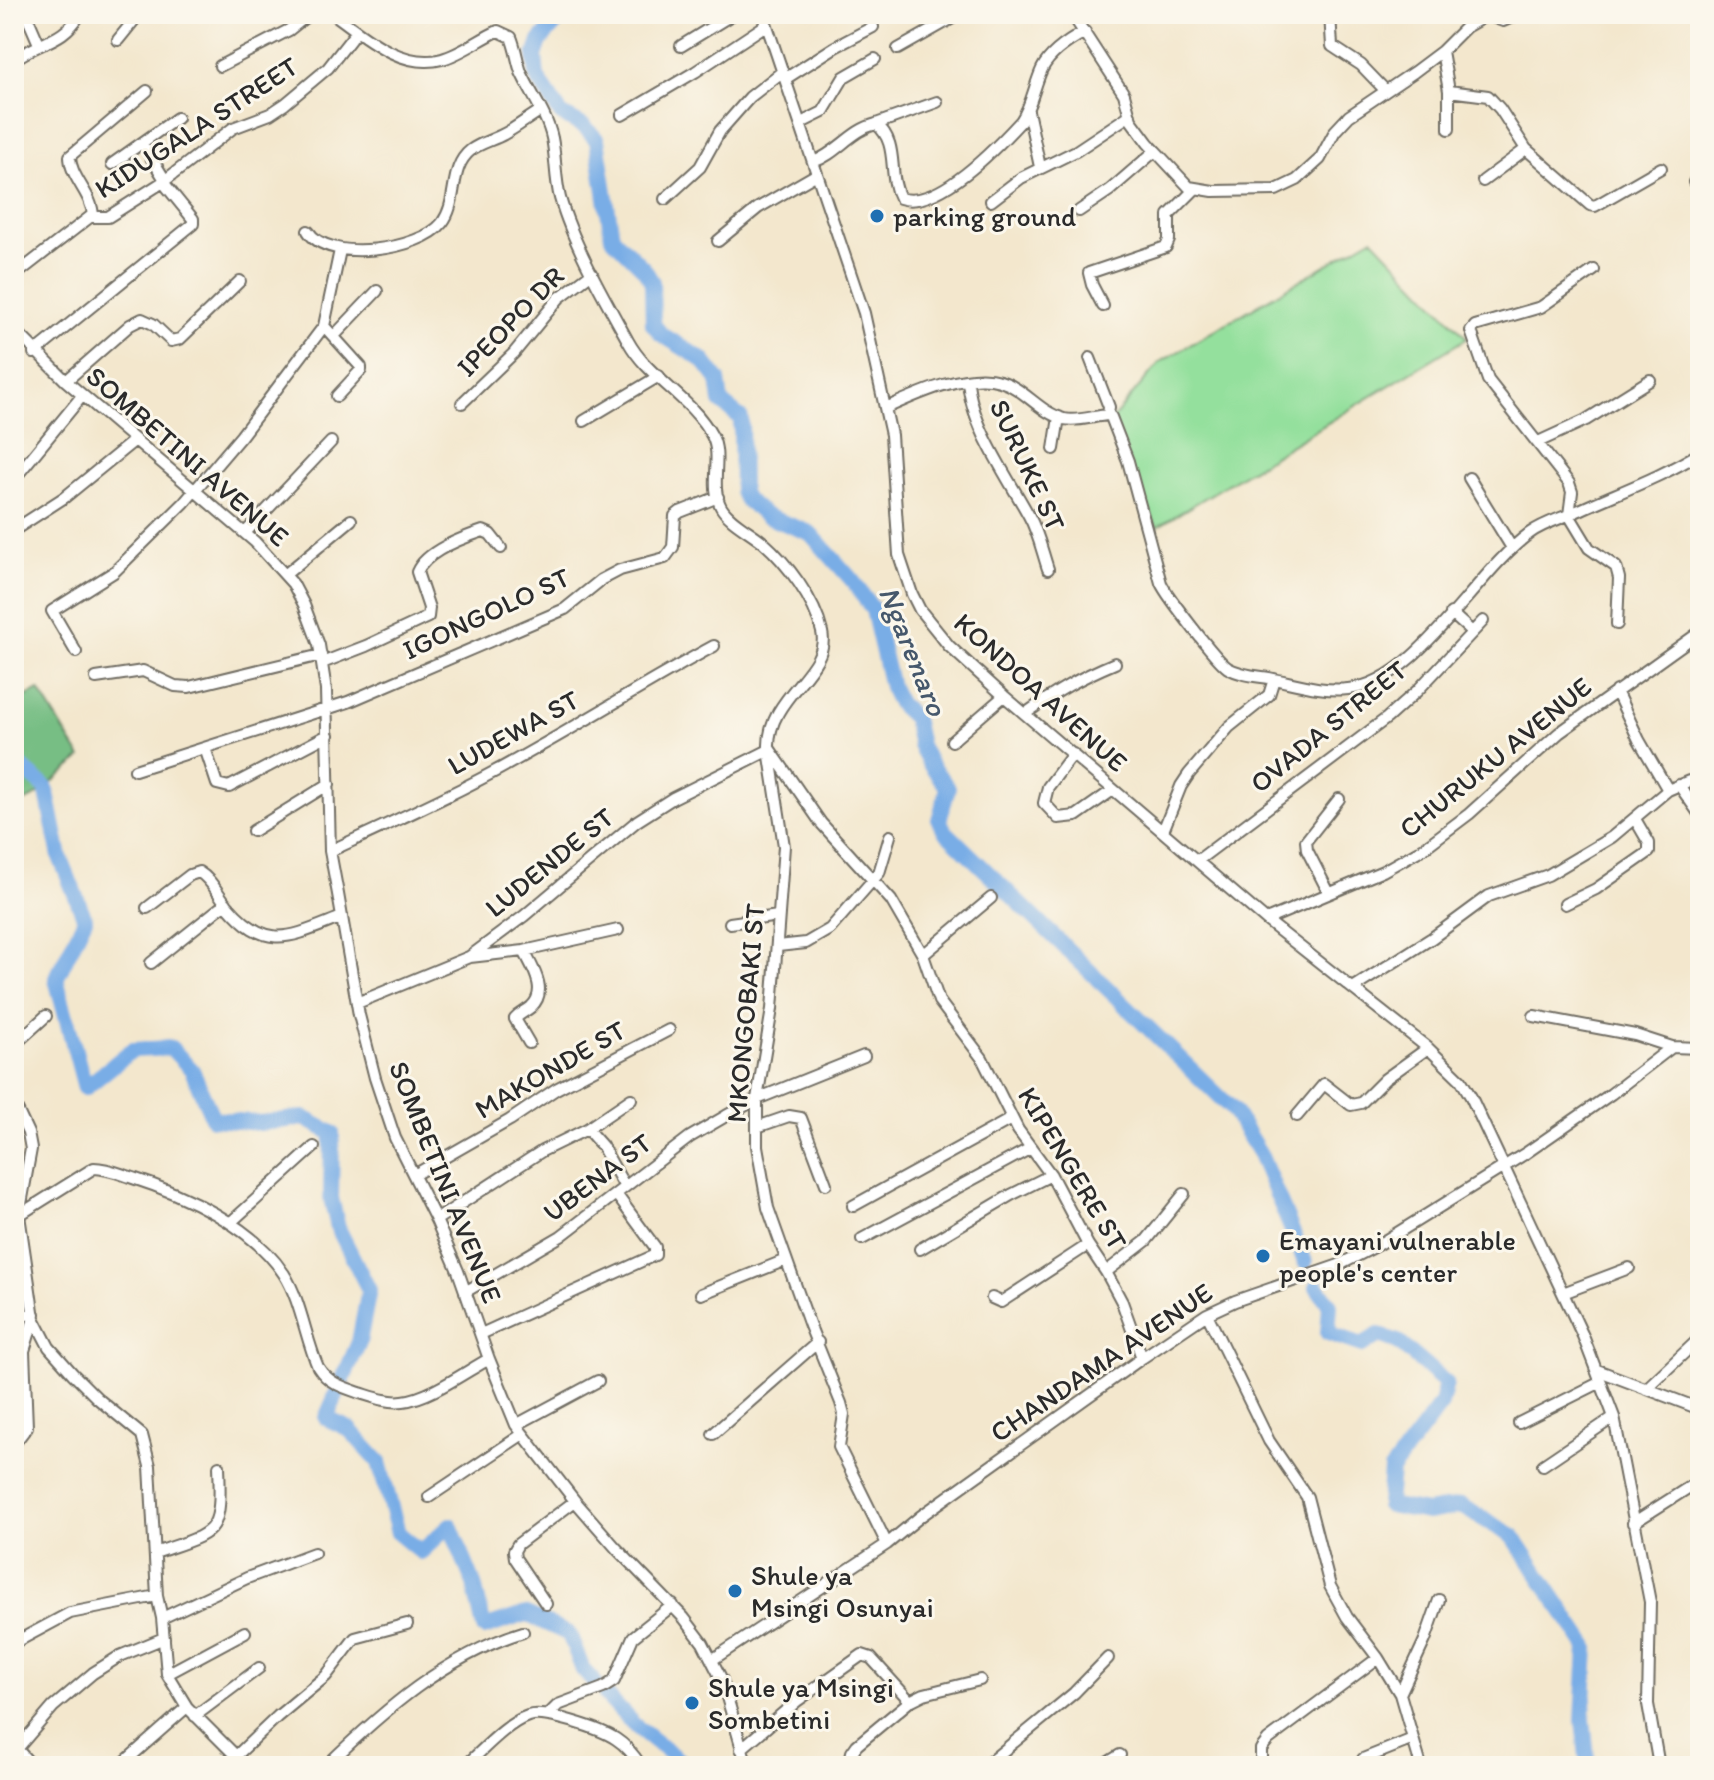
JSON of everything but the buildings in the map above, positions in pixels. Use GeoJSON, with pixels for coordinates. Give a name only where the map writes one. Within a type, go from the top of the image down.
{"type":"FeatureCollection","features":[{"type":"Feature","properties":{"kind":"street"},"geometry":{"type":"LineString","coordinates":[[26,14],[39,44]]}},
{"type":"Feature","properties":{"kind":"street"},"geometry":{"type":"LineString","coordinates":[[14,60],[39,44],[62,36],[80,14]]}},
{"type":"Feature","properties":{"kind":"street"},"geometry":{"type":"LineString","coordinates":[[118,40],[139,14]]}},
{"type":"Feature","properties":{"kind":"street"},"geometry":{"type":"LineString","coordinates":[[220,66],[289,30],[309,14]]}},
{"type":"Feature","properties":{"kind":"street"},"geometry":{"type":"LineString","coordinates":[[334,14],[402,57],[427,62],[445,59],[498,31],[511,37],[520,70],[552,139],[560,198],[592,273],[632,349],[691,407],[714,438],[718,497],[728,515],[777,556],[812,606],[823,634],[823,649],[818,661],[791,691],[772,725],[769,749]]}},
{"type":"Feature","properties":{"kind":"street"},"geometry":{"type":"LineString","coordinates":[[681,46],[733,14]]}},
{"type":"Feature","properties":{"kind":"street"},"geometry":{"type":"LineString","coordinates":[[898,49],[960,14]]}},
{"type":"Feature","properties":{"kind":"street"},"geometry":{"type":"LineString","coordinates":[[1072,14],[1124,94],[1137,129],[1155,151],[1194,190],[1230,191],[1282,189],[1316,163],[1344,121],[1442,51],[1466,27],[1487,15],[1503,21],[1519,14]]}},
{"type":"Feature","properties":{"kind":"street"},"geometry":{"type":"LineString","coordinates":[[1330,14],[1332,46],[1361,65],[1386,91]]}},
{"type":"Feature","properties":{"kind":"street"},"geometry":{"type":"LineString","coordinates":[[622,115],[695,72],[764,20]]}},
{"type":"Feature","properties":{"kind":"street","name":"KONDOA AVENUE"},"geometry":{"type":"LineString","coordinates":[[764,20],[858,293],[886,408],[894,464],[899,555],[920,610],[949,646],[1113,790],[1266,920],[1428,1048],[1461,1080],[1483,1122],[1563,1293],[1614,1417],[1650,1602],[1648,1704],[1659,1766]]}},
{"type":"Feature","properties":{"kind":"street"},"geometry":{"type":"LineString","coordinates":[[665,199],[700,167],[720,131],[750,97],[873,27]]}},
{"type":"Feature","properties":{"kind":"street","name":"KIDUGALA STREET"},"geometry":{"type":"LineString","coordinates":[[14,276],[93,216],[97,219],[108,217],[164,181],[233,128],[270,114],[294,97],[328,68],[357,31]]}},
{"type":"Feature","properties":{"kind":"street"},"geometry":{"type":"LineString","coordinates":[[876,124],[890,141],[899,195],[904,200],[913,201],[934,194],[954,182],[1011,132],[1028,111],[1044,65],[1085,32]]}},
{"type":"Feature","properties":{"kind":"street"},"geometry":{"type":"LineString","coordinates":[[1442,51],[1449,91],[1449,129]]}},
{"type":"Feature","properties":{"kind":"street"},"geometry":{"type":"LineString","coordinates":[[801,123],[823,112],[844,77],[875,59]]}},
{"type":"Feature","properties":{"kind":"street"},"geometry":{"type":"LineString","coordinates":[[93,216],[91,202],[71,168],[70,156],[147,91]]}},
{"type":"Feature","properties":{"kind":"street"},"geometry":{"type":"LineString","coordinates":[[1449,91],[1488,96],[1526,149],[1583,201],[1595,206],[1661,168]]}},
{"type":"Feature","properties":{"kind":"street"},"geometry":{"type":"LineString","coordinates":[[813,162],[825,158],[862,129],[937,102]]}},
{"type":"Feature","properties":{"kind":"street"},"geometry":{"type":"LineString","coordinates":[[308,231],[318,242],[340,250],[380,248],[425,237],[436,230],[448,214],[458,165],[470,150],[505,134],[540,111]]}},
{"type":"Feature","properties":{"kind":"street"},"geometry":{"type":"LineString","coordinates":[[1028,111],[1040,167]]}},
{"type":"Feature","properties":{"kind":"street"},"geometry":{"type":"LineString","coordinates":[[991,201],[1040,167],[1076,151],[1130,115]]}},
{"type":"Feature","properties":{"kind":"street"},"geometry":{"type":"LineString","coordinates":[[112,164],[177,118]]}},
{"type":"Feature","properties":{"kind":"street"},"geometry":{"type":"LineString","coordinates":[[34,353],[193,224],[193,219],[164,181],[143,144]]}},
{"type":"Feature","properties":{"kind":"street"},"geometry":{"type":"LineString","coordinates":[[1483,181],[1526,149]]}},
{"type":"Feature","properties":{"kind":"street"},"geometry":{"type":"LineString","coordinates":[[1079,211],[1110,190],[1155,151]]}},
{"type":"Feature","properties":{"kind":"street"},"geometry":{"type":"LineString","coordinates":[[718,241],[758,208],[817,174]]}},
{"type":"Feature","properties":{"kind":"street"},"geometry":{"type":"LineString","coordinates":[[1103,306],[1089,273],[1166,247],[1169,215],[1194,190]]}},
{"type":"Feature","properties":{"kind":"street"},"geometry":{"type":"LineString","coordinates":[[76,652],[52,611],[114,572],[194,492],[241,436],[324,326],[340,250]]}},
{"type":"Feature","properties":{"kind":"street"},"geometry":{"type":"LineString","coordinates":[[1594,270],[1541,307],[1472,328],[1488,380],[1569,483],[1572,492],[1569,515],[1589,548],[1616,567],[1619,578],[1617,624]]}},
{"type":"Feature","properties":{"kind":"street","name":"IPEOPO DR"},"geometry":{"type":"LineString","coordinates":[[462,403],[514,353],[559,298],[592,273]]}},
{"type":"Feature","properties":{"kind":"street"},"geometry":{"type":"LineString","coordinates":[[66,381],[130,325],[142,319],[153,324],[171,341],[180,339],[240,281]]}},
{"type":"Feature","properties":{"kind":"street"},"geometry":{"type":"LineString","coordinates":[[334,336],[377,291]]}},
{"type":"Feature","properties":{"kind":"street"},"geometry":{"type":"LineString","coordinates":[[324,326],[361,370],[337,396]]}},
{"type":"Feature","properties":{"kind":"street","name":"SOMBETINI AVENUE"},"geometry":{"type":"LineString","coordinates":[[14,329],[34,353],[82,396],[245,533],[286,574],[309,616],[322,659],[328,710],[330,851],[357,1003],[375,1078],[395,1138],[436,1220],[489,1359],[520,1430],[575,1501],[673,1605],[703,1643],[722,1680],[747,1766]]}},
{"type":"Feature","properties":{"kind":"street"},"geometry":{"type":"LineString","coordinates":[[1090,358],[1109,407],[1108,415],[1128,461],[1165,593],[1219,661],[1231,670],[1327,689],[1364,686],[1399,668],[1512,548],[1533,531],[1657,478],[1700,453]]}},
{"type":"Feature","properties":{"kind":"street"},"geometry":{"type":"LineString","coordinates":[[584,421],[659,376]]}},
{"type":"Feature","properties":{"kind":"street"},"geometry":{"type":"LineString","coordinates":[[886,408],[938,386],[998,380],[1014,386],[1068,420],[1108,415]]}},
{"type":"Feature","properties":{"kind":"street"},"geometry":{"type":"LineString","coordinates":[[1538,442],[1586,420],[1650,380]]}},
{"type":"Feature","properties":{"kind":"street","name":"SURUKE ST"},"geometry":{"type":"LineString","coordinates":[[968,381],[972,405],[1002,469],[1035,528],[1048,569]]}},
{"type":"Feature","properties":{"kind":"street"},"geometry":{"type":"LineString","coordinates":[[14,479],[82,396]]}},
{"type":"Feature","properties":{"kind":"street"},"geometry":{"type":"LineString","coordinates":[[1054,449],[1059,417]]}},
{"type":"Feature","properties":{"kind":"street"},"geometry":{"type":"LineString","coordinates":[[14,530],[65,497],[135,440]]}},
{"type":"Feature","properties":{"kind":"street"},"geometry":{"type":"LineString","coordinates":[[245,533],[331,442]]}},
{"type":"Feature","properties":{"kind":"street"},"geometry":{"type":"LineString","coordinates":[[1469,478],[1512,548]]}},
{"type":"Feature","properties":{"kind":"street","name":"IGONGOLO ST"},"geometry":{"type":"LineString","coordinates":[[328,710],[565,609],[601,580],[620,570],[665,558],[673,547],[675,516],[718,497]]}},
{"type":"Feature","properties":{"kind":"street"},"geometry":{"type":"LineString","coordinates":[[286,574],[351,520]]}},
{"type":"Feature","properties":{"kind":"street"},"geometry":{"type":"LineString","coordinates":[[96,678],[143,671],[175,686],[189,687],[322,659],[366,646],[428,617],[426,598],[417,572],[430,557],[483,531],[490,534],[501,548]]}},
{"type":"Feature","properties":{"kind":"street"},"geometry":{"type":"LineString","coordinates":[[1451,613],[1472,632]]}},
{"type":"Feature","properties":{"kind":"street","name":"OVADA STREET"},"geometry":{"type":"LineString","coordinates":[[1197,861],[1387,718],[1483,621]]}},
{"type":"Feature","properties":{"kind":"street","name":"CHURUKU AVENUE"},"geometry":{"type":"LineString","coordinates":[[1266,920],[1383,871],[1424,848],[1469,814],[1559,733],[1700,632]]}},
{"type":"Feature","properties":{"kind":"street","name":"LUDEWA ST"},"geometry":{"type":"LineString","coordinates":[[330,851],[420,810],[527,754],[714,646]]}},
{"type":"Feature","properties":{"kind":"street"},"geometry":{"type":"LineString","coordinates":[[1025,714],[1072,681],[1115,663]]}},
{"type":"Feature","properties":{"kind":"street"},"geometry":{"type":"LineString","coordinates":[[1163,831],[1189,774],[1229,727],[1269,695],[1274,679]]}},
{"type":"Feature","properties":{"kind":"street"},"geometry":{"type":"LineString","coordinates":[[1616,691],[1639,740],[1674,787],[1700,815]]}},
{"type":"Feature","properties":{"kind":"street"},"geometry":{"type":"LineString","coordinates":[[952,741],[1004,696]]}},
{"type":"Feature","properties":{"kind":"street"},"geometry":{"type":"LineString","coordinates":[[135,770],[328,710]]}},
{"type":"Feature","properties":{"kind":"street"},"geometry":{"type":"LineString","coordinates":[[205,748],[217,784],[229,787],[328,735]]}},
{"type":"Feature","properties":{"kind":"street","name":"KIPENGERE ST"},"geometry":{"type":"LineString","coordinates":[[769,749],[821,823],[891,900],[923,955],[946,1013],[982,1058],[1011,1119],[1029,1149],[1051,1175],[1106,1272],[1122,1302],[1142,1358]]}},
{"type":"Feature","properties":{"kind":"street","name":"MKONGOBAKI ST"},"geometry":{"type":"LineString","coordinates":[[769,749],[784,846],[778,946],[757,1099],[757,1146],[768,1208],[844,1414],[839,1447],[887,1544]]}},
{"type":"Feature","properties":{"kind":"street","name":"LUDENDE ST"},"geometry":{"type":"LineString","coordinates":[[357,1003],[469,957],[524,916],[637,821],[673,798],[769,749]]}},
{"type":"Feature","properties":{"kind":"street"},"geometry":{"type":"LineString","coordinates":[[1073,754],[1044,794],[1044,803],[1058,818],[1076,816],[1113,790]]}},
{"type":"Feature","properties":{"kind":"street"},"geometry":{"type":"LineString","coordinates":[[1353,988],[1432,938],[1489,896],[1548,875],[1612,837],[1674,787],[1700,781]]}},
{"type":"Feature","properties":{"kind":"street"},"geometry":{"type":"LineString","coordinates":[[253,831],[329,784]]}},
{"type":"Feature","properties":{"kind":"street"},"geometry":{"type":"LineString","coordinates":[[1329,893],[1307,850],[1306,841],[1339,799]]}},
{"type":"Feature","properties":{"kind":"street"},"geometry":{"type":"LineString","coordinates":[[1565,904],[1596,889],[1649,852],[1649,843],[1635,819]]}},
{"type":"Feature","properties":{"kind":"street"},"geometry":{"type":"LineString","coordinates":[[778,946],[792,946],[818,938],[830,929],[881,868],[890,836]]}},
{"type":"Feature","properties":{"kind":"street"},"geometry":{"type":"LineString","coordinates":[[147,908],[190,875],[199,872],[243,922],[270,937],[289,937],[342,917]]}},
{"type":"Feature","properties":{"kind":"street"},"geometry":{"type":"LineString","coordinates":[[923,955],[991,898]]}},
{"type":"Feature","properties":{"kind":"street"},"geometry":{"type":"LineString","coordinates":[[151,963],[226,903]]}},
{"type":"Feature","properties":{"kind":"street"},"geometry":{"type":"LineString","coordinates":[[730,923],[778,916]]}},
{"type":"Feature","properties":{"kind":"street"},"geometry":{"type":"LineString","coordinates":[[469,957],[524,951],[618,930]]}},
{"type":"Feature","properties":{"kind":"street"},"geometry":{"type":"LineString","coordinates":[[524,951],[539,989],[533,1006],[515,1019],[529,1043]]}},
{"type":"Feature","properties":{"kind":"street"},"geometry":{"type":"LineString","coordinates":[[14,1045],[46,1016]]}},
{"type":"Feature","properties":{"kind":"street"},"geometry":{"type":"LineString","coordinates":[[1534,1016],[1635,1035],[1672,1047],[1700,1048]]}},
{"type":"Feature","properties":{"kind":"street","name":"MAKONDE ST"},"geometry":{"type":"LineString","coordinates":[[414,1175],[510,1120],[556,1089],[669,1030]]}},
{"type":"Feature","properties":{"kind":"street","name":"CHANDAMA AVENUE"},"geometry":{"type":"LineString","coordinates":[[712,1660],[887,1544],[921,1516],[1207,1314],[1235,1301],[1339,1265],[1378,1245],[1611,1094],[1672,1047]]}},
{"type":"Feature","properties":{"kind":"street"},"geometry":{"type":"LineString","coordinates":[[1297,1116],[1324,1084],[1351,1105],[1361,1103],[1385,1079],[1428,1048]]}},
{"type":"Feature","properties":{"kind":"street","name":"UBENA ST"},"geometry":{"type":"LineString","coordinates":[[465,1292],[561,1236],[690,1137],[757,1099],[864,1056]]}},
{"type":"Feature","properties":{"kind":"street"},"geometry":{"type":"LineString","coordinates":[[436,1220],[542,1151],[587,1129],[631,1099]]}},
{"type":"Feature","properties":{"kind":"street"},"geometry":{"type":"LineString","coordinates":[[14,1103],[25,1124],[31,1149],[19,1215],[34,1316],[49,1347],[73,1374],[142,1435],[149,1458],[157,1596],[167,1674],[191,1712],[246,1766]]}},
{"type":"Feature","properties":{"kind":"street"},"geometry":{"type":"LineString","coordinates":[[757,1127],[789,1116],[801,1118],[826,1184]]}},
{"type":"Feature","properties":{"kind":"street"},"geometry":{"type":"LineString","coordinates":[[853,1206],[1011,1119]]}},
{"type":"Feature","properties":{"kind":"street"},"geometry":{"type":"LineString","coordinates":[[587,1129],[602,1146],[625,1187]]}},
{"type":"Feature","properties":{"kind":"street"},"geometry":{"type":"LineString","coordinates":[[230,1223],[314,1147]]}},
{"type":"Feature","properties":{"kind":"street"},"geometry":{"type":"LineString","coordinates":[[862,1239],[1029,1149]]}},
{"type":"Feature","properties":{"kind":"street"},"geometry":{"type":"LineString","coordinates":[[19,1215],[87,1171],[101,1168],[171,1191],[230,1223],[258,1245],[282,1272],[292,1291],[318,1367],[333,1383],[389,1401],[403,1401],[425,1394],[489,1359]]}},
{"type":"Feature","properties":{"kind":"street"},"geometry":{"type":"LineString","coordinates":[[920,1249],[1051,1175]]}},
{"type":"Feature","properties":{"kind":"street"},"geometry":{"type":"LineString","coordinates":[[481,1334],[655,1255],[655,1247],[616,1194]]}},
{"type":"Feature","properties":{"kind":"street"},"geometry":{"type":"LineString","coordinates":[[1106,1272],[1146,1241],[1184,1194]]}},
{"type":"Feature","properties":{"kind":"street"},"geometry":{"type":"LineString","coordinates":[[992,1298],[999,1302],[1004,1300],[1088,1245]]}},
{"type":"Feature","properties":{"kind":"street"},"geometry":{"type":"LineString","coordinates":[[701,1294],[786,1260]]}},
{"type":"Feature","properties":{"kind":"street"},"geometry":{"type":"LineString","coordinates":[[1563,1293],[1629,1268]]}},
{"type":"Feature","properties":{"kind":"street"},"geometry":{"type":"LineString","coordinates":[[1207,1314],[1269,1441],[1307,1497],[1336,1598],[1400,1694],[1421,1766]]}},
{"type":"Feature","properties":{"kind":"street"},"geometry":{"type":"LineString","coordinates":[[14,1316],[34,1316]]}},
{"type":"Feature","properties":{"kind":"street"},"geometry":{"type":"LineString","coordinates":[[14,1444],[27,1427],[24,1351],[34,1316]]}},
{"type":"Feature","properties":{"kind":"street"},"geometry":{"type":"LineString","coordinates":[[1646,1389],[1700,1338]]}},
{"type":"Feature","properties":{"kind":"street"},"geometry":{"type":"LineString","coordinates":[[713,1434],[818,1342]]}},
{"type":"Feature","properties":{"kind":"street"},"geometry":{"type":"LineString","coordinates":[[1597,1370],[1700,1409]]}},
{"type":"Feature","properties":{"kind":"street"},"geometry":{"type":"LineString","coordinates":[[429,1497],[520,1430],[598,1381]]}},
{"type":"Feature","properties":{"kind":"street"},"geometry":{"type":"LineString","coordinates":[[1519,1423],[1601,1382]]}},
{"type":"Feature","properties":{"kind":"street"},"geometry":{"type":"LineString","coordinates":[[1543,1465],[1614,1417]]}},
{"type":"Feature","properties":{"kind":"street"},"geometry":{"type":"LineString","coordinates":[[155,1553],[203,1536],[213,1528],[219,1505],[219,1466]]}},
{"type":"Feature","properties":{"kind":"street"},"geometry":{"type":"LineString","coordinates":[[1633,1523],[1691,1486]]}},
{"type":"Feature","properties":{"kind":"street"},"geometry":{"type":"LineString","coordinates":[[546,1604],[515,1558],[514,1551],[518,1544],[575,1501]]}},
{"type":"Feature","properties":{"kind":"street"},"geometry":{"type":"LineString","coordinates":[[162,1618],[247,1578],[314,1553]]}},
{"type":"Feature","properties":{"kind":"street"},"geometry":{"type":"LineString","coordinates":[[14,1643],[70,1613],[157,1596]]}},
{"type":"Feature","properties":{"kind":"street"},"geometry":{"type":"LineString","coordinates":[[1400,1694],[1439,1600]]}},
{"type":"Feature","properties":{"kind":"street"},"geometry":{"type":"LineString","coordinates":[[548,1715],[558,1705],[614,1681],[633,1637],[673,1605]]}},
{"type":"Feature","properties":{"kind":"street"},"geometry":{"type":"LineString","coordinates":[[235,1757],[326,1676],[350,1642],[365,1633],[407,1624]]}},
{"type":"Feature","properties":{"kind":"street"},"geometry":{"type":"LineString","coordinates":[[167,1674],[245,1632]]}},
{"type":"Feature","properties":{"kind":"street"},"geometry":{"type":"LineString","coordinates":[[326,1766],[414,1688],[493,1642],[523,1632]]}},
{"type":"Feature","properties":{"kind":"street"},"geometry":{"type":"LineString","coordinates":[[32,1766],[17,1749],[53,1707],[107,1663],[164,1638]]}},
{"type":"Feature","properties":{"kind":"street"},"geometry":{"type":"LineString","coordinates":[[741,1749],[797,1701],[862,1655],[871,1658],[910,1701]]}},
{"type":"Feature","properties":{"kind":"street"},"geometry":{"type":"LineString","coordinates":[[985,1766],[1074,1693],[1108,1658]]}},
{"type":"Feature","properties":{"kind":"street"},"geometry":{"type":"LineString","coordinates":[[1261,1766],[1261,1749],[1268,1740],[1378,1658]]}},
{"type":"Feature","properties":{"kind":"street"},"geometry":{"type":"LineString","coordinates":[[120,1766],[191,1712],[259,1668]]}},
{"type":"Feature","properties":{"kind":"street"},"geometry":{"type":"LineString","coordinates":[[849,1766],[857,1745],[910,1701],[945,1687],[980,1680]]}},
{"type":"Feature","properties":{"kind":"street"},"geometry":{"type":"LineString","coordinates":[[465,1766],[524,1717],[532,1714],[548,1715],[614,1737],[626,1745],[641,1766]]}},
{"type":"Feature","properties":{"kind":"street"},"geometry":{"type":"LineString","coordinates":[[1363,1759],[1413,1739]]}},
{"type":"Feature","properties":{"kind":"street"},"geometry":{"type":"LineString","coordinates":[[1102,1766],[1120,1755]]}},
{"type":"Feature","properties":{"kind":"green space"},"geometry":{"type":"Polygon","coordinates":[[[1372,238],[1467,338],[1157,527],[1109,423],[1159,363],[1372,238]]]}},
{"type":"Feature","properties":{"kind":"green space"},"geometry":{"type":"Polygon","coordinates":[[[39,690],[81,758],[36,796],[14,807],[14,702],[39,690]]]}},
{"type":"Feature","properties":{"kind":"waterway","name":"Ngarenaro"},"geometry":{"type":"LineString","coordinates":[[564,14],[540,41],[535,56],[537,77],[561,114],[585,127],[597,140],[612,237],[644,269],[652,282],[653,324],[661,334],[703,360],[718,380],[721,402],[741,418],[742,492],[746,500],[766,516],[810,533],[852,580],[873,610],[891,687],[900,705],[914,718],[920,745],[948,788],[939,820],[945,831],[1233,1110],[1260,1154],[1305,1262]]}},
{"type":"Feature","properties":{"kind":"waterway"},"geometry":{"type":"LineString","coordinates":[[14,761],[46,788],[60,857],[85,919],[56,979],[85,1088],[132,1050],[171,1048],[192,1070],[213,1119],[261,1123],[304,1118],[332,1133],[331,1198],[338,1228],[369,1290],[359,1342],[343,1379]]}},
{"type":"Feature","properties":{"kind":"waterway","name":"Ngarenaro"},"geometry":{"type":"LineString","coordinates":[[1317,1287],[1330,1305],[1328,1333],[1362,1345],[1379,1335],[1398,1342],[1446,1383],[1441,1404],[1391,1470],[1388,1505],[1427,1512],[1461,1506],[1513,1536],[1587,1647],[1583,1720],[1588,1766]]}},
{"type":"Feature","properties":{"kind":"waterway"},"geometry":{"type":"LineString","coordinates":[[337,1393],[326,1418],[349,1429],[379,1462],[398,1533],[421,1552],[450,1525],[474,1584],[484,1628],[526,1614],[569,1634],[583,1670],[595,1683]]}},
{"type":"Feature","properties":{"kind":"waterway"},"geometry":{"type":"LineString","coordinates":[[606,1695],[633,1724],[686,1766]]}},
{"type":"Feature","properties":{"kind":"place","name":"parking ground"},"geometry":{"type":"Point","coordinates":[877,216]}},
{"type":"Feature","properties":{"kind":"place","name":"Emayani vulnerable people's center"},"geometry":{"type":"Point","coordinates":[1263,1256]}},
{"type":"Feature","properties":{"kind":"place","name":"Shule ya Msingi Osunyai"},"geometry":{"type":"Point","coordinates":[735,1591]}},
{"type":"Feature","properties":{"kind":"place","name":"Shule ya Msingi Sombetini"},"geometry":{"type":"Point","coordinates":[692,1703]}}]}
